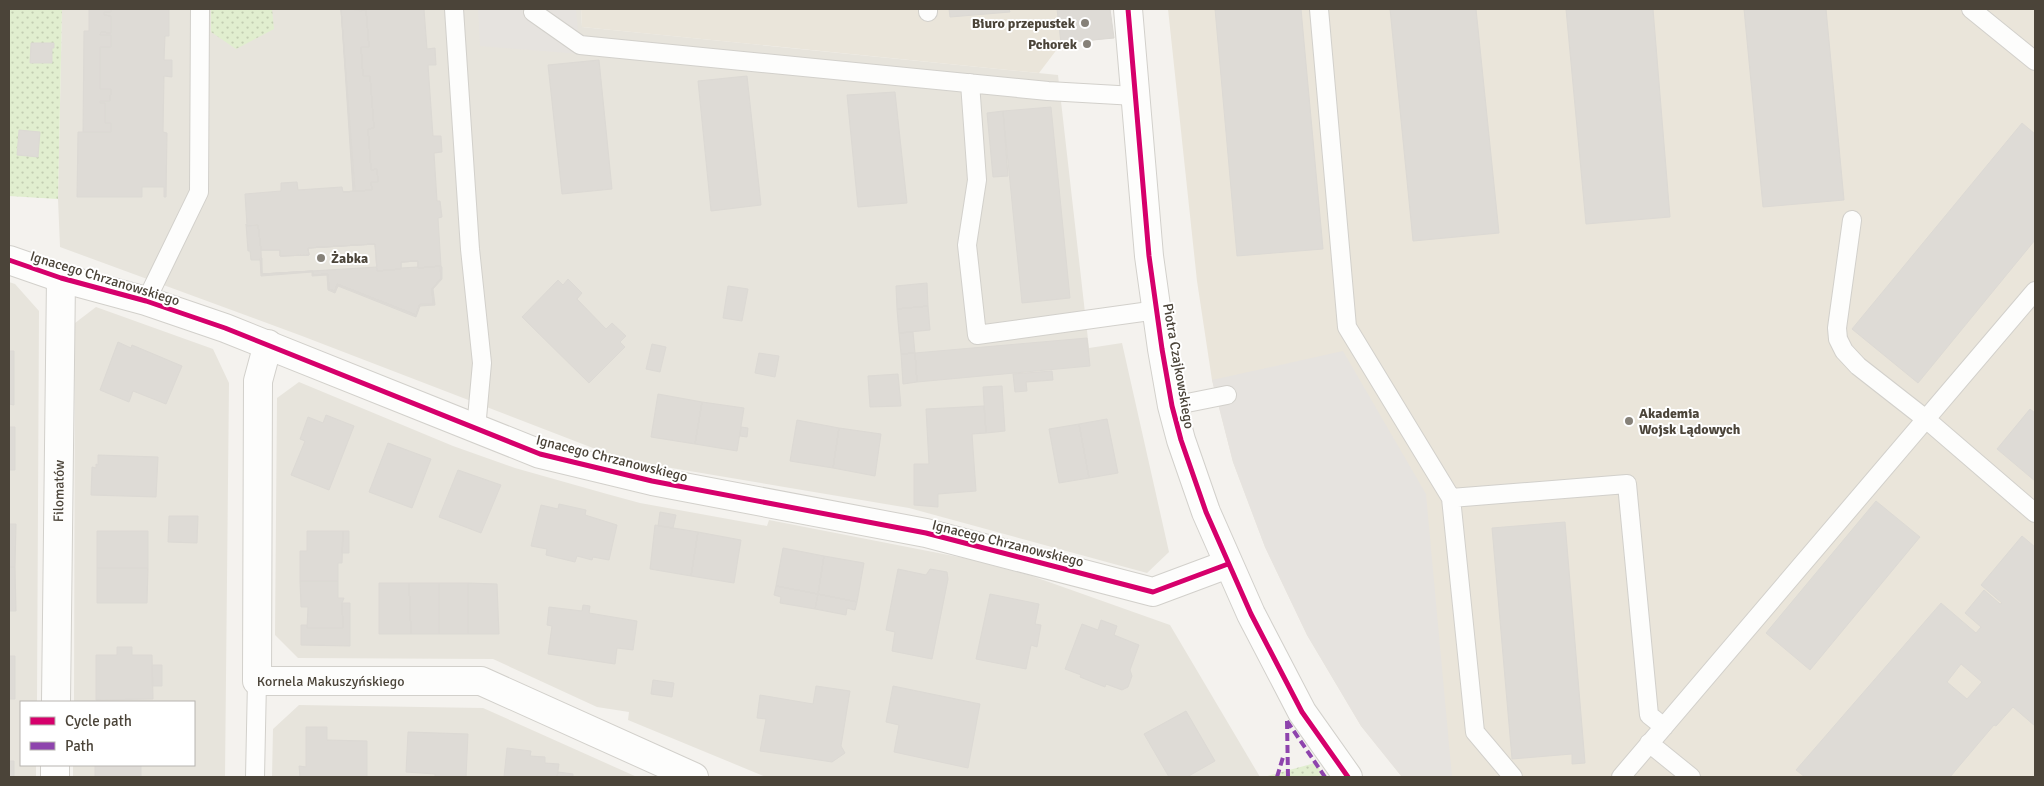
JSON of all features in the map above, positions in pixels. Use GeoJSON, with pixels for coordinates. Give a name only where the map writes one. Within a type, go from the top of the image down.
{"type":"FeatureCollection","features":[{"type":"Feature","properties":{"kind":"street","name":"Piotra Czajkowskiego"},"geometry":{"type":"LineString","coordinates":[[1128,9],[1149,256],[1172,406],[1188,463],[1228,564],[1251,614],[1302,712],[1348,777]]}},
{"type":"Feature","properties":{"kind":"street","name":"Ignacego Chrzanowskiego"},"geometry":{"type":"LineString","coordinates":[[9,260],[61,278],[146,301],[268,344],[540,454],[652,482],[926,533],[1154,592],[1228,564]]}},
{"type":"Feature","properties":{"kind":"street","name":"Filomatów"},"geometry":{"type":"LineString","coordinates":[[56,701],[61,278]]}},
{"type":"Feature","properties":{"kind":"street","name":"Kornela Makuszyńskiego"},"geometry":{"type":"LineString","coordinates":[[268,344],[258,381],[256,681],[481,681],[694,777]]}},
{"type":"Feature","properties":{"kind":"lane"},"geometry":{"type":"LineString","coordinates":[[146,301],[199,192],[200,9]]}},
{"type":"Feature","properties":{"kind":"lane"},"geometry":{"type":"LineString","coordinates":[[454,9],[470,249],[482,363],[476,429]]}},
{"type":"Feature","properties":{"kind":"lane"},"geometry":{"type":"LineString","coordinates":[[1319,9],[1347,327],[1451,498],[1475,732],[1513,777]]}},
{"type":"Feature","properties":{"kind":"lane"},"geometry":{"type":"LineString","coordinates":[[1971,9],[2035,61]]}},
{"type":"Feature","properties":{"kind":"lane"},"geometry":{"type":"LineString","coordinates":[[533,12],[580,45],[1085,94],[1135,96]]}},
{"type":"Feature","properties":{"kind":"lane"},"geometry":{"type":"LineString","coordinates":[[970,82],[977,180],[967,245],[977,334],[1157,310]]}},
{"type":"Feature","properties":{"kind":"lane"},"geometry":{"type":"LineString","coordinates":[[1852,220],[1837,328],[1838,339],[1844,352],[1858,366],[1927,420],[2035,513]]}},
{"type":"Feature","properties":{"kind":"lane"},"geometry":{"type":"LineString","coordinates":[[1621,777],[2035,291]]}},
{"type":"Feature","properties":{"kind":"lane"},"geometry":{"type":"LineString","coordinates":[[1172,406],[1227,395]]}},
{"type":"Feature","properties":{"kind":"lane"},"geometry":{"type":"LineString","coordinates":[[1451,498],[1627,484],[1649,716],[1664,727]]}},
{"type":"Feature","properties":{"kind":"lane"},"geometry":{"type":"LineString","coordinates":[[254,777],[256,681]]}},
{"type":"Feature","properties":{"kind":"lane"},"geometry":{"type":"LineString","coordinates":[[1650,743],[1690,777]]}},
{"type":"Feature","properties":{"kind":"shaded area"},"geometry":{"type":"Polygon","coordinates":[[[62,9],[581,9],[582,27],[1058,75],[1089,348],[1122,343],[1169,552],[1147,573],[909,508],[624,460],[302,336],[60,247],[58,199],[62,9]]]}},
{"type":"Feature","properties":{"kind":"shaded area"},"geometry":{"type":"Polygon","coordinates":[[[478,9],[576,9],[580,54],[480,46],[478,9]]]}},
{"type":"Feature","properties":{"kind":"shaded area"},"geometry":{"type":"Polygon","coordinates":[[[581,9],[1110,9],[1114,38],[1061,44],[1039,73],[582,27],[581,9]]]}},
{"type":"Feature","properties":{"kind":"shaded area","name":"Akademia Wojsk Lądowych"},"geometry":{"type":"Polygon","coordinates":[[[1168,9],[2035,9],[2035,777],[1402,777],[1361,726],[1307,635],[1265,547],[1233,462],[1212,380],[1197,281],[1168,9]]]}},
{"type":"Feature","properties":{"kind":"shaded area"},"geometry":{"type":"Polygon","coordinates":[[[9,282],[15,284],[39,311],[37,701],[20,701],[20,766],[36,766],[36,777],[9,777],[9,282]]]}},
{"type":"Feature","properties":{"kind":"shaded area"},"geometry":{"type":"Polygon","coordinates":[[[96,307],[213,349],[229,383],[225,777],[73,777],[73,766],[195,766],[195,701],[74,701],[75,323],[96,307]]]}},
{"type":"Feature","properties":{"kind":"shaded area"},"geometry":{"type":"Polygon","coordinates":[[[1343,351],[1426,494],[1452,777],[1402,777],[1361,726],[1307,635],[1265,547],[1233,462],[1212,380],[1343,351]]]}},
{"type":"Feature","properties":{"kind":"shaded area"},"geometry":{"type":"Polygon","coordinates":[[[299,382],[453,446],[515,468],[607,494],[640,503],[767,526],[769,520],[969,559],[1032,576],[1170,625],[1260,777],[766,777],[628,720],[629,712],[597,707],[493,659],[298,658],[275,635],[277,398],[299,382]]]}},
{"type":"Feature","properties":{"kind":"shaded area"},"geometry":{"type":"Polygon","coordinates":[[[299,705],[483,708],[637,777],[272,777],[273,729],[299,705]]]}},
{"type":"Feature","properties":{"kind":"green space"},"geometry":{"type":"Polygon","coordinates":[[[9,9],[62,9],[58,199],[9,196],[9,9]]]}},
{"type":"Feature","properties":{"kind":"green space"},"geometry":{"type":"Polygon","coordinates":[[[211,9],[272,9],[274,29],[236,49],[211,32],[211,9]]]}},
{"type":"Feature","properties":{"kind":"green space"},"geometry":{"type":"Polygon","coordinates":[[[1315,763],[1326,777],[1264,777],[1315,763]]]}},
{"type":"Feature","properties":{"kind":"building"},"geometry":{"type":"Polygon","coordinates":[[[89,9],[111,9],[111,12],[104,12],[104,15],[111,16],[111,33],[101,32],[100,35],[111,35],[111,47],[100,47],[100,89],[111,89],[110,101],[100,101],[100,103],[105,103],[105,123],[111,123],[111,132],[83,132],[84,31],[89,31],[89,9]]]}},
{"type":"Feature","properties":{"kind":"building"},"geometry":{"type":"Polygon","coordinates":[[[111,9],[169,9],[169,36],[165,36],[164,60],[172,60],[172,77],[164,76],[163,132],[167,133],[166,197],[164,197],[164,187],[142,187],[142,197],[77,197],[78,132],[111,132],[111,123],[105,123],[105,103],[100,103],[100,101],[110,101],[111,89],[100,89],[100,47],[111,47],[111,35],[100,35],[101,32],[111,33],[111,16],[104,15],[104,12],[111,12],[111,9]]]}},
{"type":"Feature","properties":{"kind":"building"},"geometry":{"type":"Polygon","coordinates":[[[341,9],[366,10],[369,47],[361,47],[363,76],[370,76],[374,128],[368,129],[371,170],[377,169],[378,182],[371,182],[372,190],[343,192],[354,191],[341,9]]]}},
{"type":"Feature","properties":{"kind":"building"},"geometry":{"type":"Polygon","coordinates":[[[341,9],[355,191],[353,191],[341,9]]]}},
{"type":"Feature","properties":{"kind":"building"},"geometry":{"type":"Polygon","coordinates":[[[359,9],[424,9],[427,49],[435,48],[436,65],[428,65],[433,136],[441,136],[442,152],[434,153],[437,201],[440,201],[442,217],[438,218],[441,266],[418,268],[418,261],[401,262],[401,269],[377,271],[375,244],[308,248],[309,255],[280,256],[280,250],[261,250],[258,225],[247,226],[245,194],[281,191],[281,183],[297,182],[298,190],[342,187],[343,192],[372,190],[371,182],[378,182],[377,169],[371,170],[368,129],[374,128],[370,76],[363,76],[361,47],[369,47],[366,10],[359,11],[359,9]]]}},
{"type":"Feature","properties":{"kind":"building"},"geometry":{"type":"Polygon","coordinates":[[[949,9],[1009,9],[1010,12],[950,17],[949,9]]]}},
{"type":"Feature","properties":{"kind":"building","name":"Biuro przepustek"},"geometry":{"type":"Polygon","coordinates":[[[1057,9],[1110,9],[1114,38],[1061,43],[1057,9]]]}},
{"type":"Feature","properties":{"kind":"building"},"geometry":{"type":"Polygon","coordinates":[[[1215,9],[1301,9],[1323,249],[1237,256],[1215,9]]]}},
{"type":"Feature","properties":{"kind":"building"},"geometry":{"type":"Polygon","coordinates":[[[1390,9],[1476,9],[1499,233],[1413,241],[1390,9]]]}},
{"type":"Feature","properties":{"kind":"building"},"geometry":{"type":"Polygon","coordinates":[[[1566,9],[1653,9],[1670,217],[1586,224],[1566,9]]]}},
{"type":"Feature","properties":{"kind":"building"},"geometry":{"type":"Polygon","coordinates":[[[1744,9],[1826,9],[1844,200],[1763,207],[1744,9]]]}},
{"type":"Feature","properties":{"kind":"building"},"geometry":{"type":"Polygon","coordinates":[[[31,43],[54,43],[52,63],[30,63],[31,43]]]}},
{"type":"Feature","properties":{"kind":"building"},"geometry":{"type":"Polygon","coordinates":[[[599,60],[612,189],[562,194],[548,65],[599,60]]]}},
{"type":"Feature","properties":{"kind":"building"},"geometry":{"type":"Polygon","coordinates":[[[747,76],[761,205],[711,211],[698,81],[747,76]]]}},
{"type":"Feature","properties":{"kind":"building"},"geometry":{"type":"Polygon","coordinates":[[[895,92],[907,203],[858,207],[847,95],[895,92]]]}},
{"type":"Feature","properties":{"kind":"building"},"geometry":{"type":"Polygon","coordinates":[[[1051,107],[1070,298],[1022,303],[1003,111],[1051,107]]]}},
{"type":"Feature","properties":{"kind":"building"},"geometry":{"type":"Polygon","coordinates":[[[1003,111],[1008,176],[993,177],[987,113],[1003,111]]]}},
{"type":"Feature","properties":{"kind":"building"},"geometry":{"type":"Polygon","coordinates":[[[2022,123],[2035,134],[2035,240],[1918,383],[1852,329],[2022,123]]]}},
{"type":"Feature","properties":{"kind":"building"},"geometry":{"type":"Polygon","coordinates":[[[19,130],[40,132],[38,157],[17,155],[19,130]]]}},
{"type":"Feature","properties":{"kind":"building"},"geometry":{"type":"Polygon","coordinates":[[[246,224],[247,226],[258,225],[261,250],[280,250],[280,256],[309,255],[308,248],[375,244],[377,267],[262,274],[261,260],[251,260],[250,251],[248,251],[246,224]]]}},
{"type":"Feature","properties":{"kind":"building"},"geometry":{"type":"Polygon","coordinates":[[[375,244],[377,271],[401,269],[401,262],[418,261],[418,268],[441,266],[441,278],[432,289],[433,304],[420,304],[416,315],[337,284],[335,291],[329,289],[328,274],[313,275],[313,271],[262,274],[261,250],[280,250],[280,256],[309,255],[308,248],[375,244]]]}},
{"type":"Feature","properties":{"kind":"building"},"geometry":{"type":"Polygon","coordinates":[[[260,258],[262,258],[262,274],[313,271],[313,275],[328,274],[329,289],[335,291],[337,284],[416,315],[420,304],[433,304],[432,289],[441,278],[440,266],[442,267],[442,279],[433,289],[435,305],[420,306],[416,317],[338,286],[335,293],[328,290],[327,275],[312,276],[312,272],[261,276],[260,258]]]}},
{"type":"Feature","properties":{"kind":"building"},"geometry":{"type":"Polygon","coordinates":[[[418,261],[418,267],[401,268],[401,262],[418,261]]]}},
{"type":"Feature","properties":{"kind":"building"},"geometry":{"type":"Polygon","coordinates":[[[568,279],[582,293],[577,299],[606,329],[612,323],[626,336],[620,342],[625,347],[589,383],[522,317],[558,280],[563,285],[568,279]]]}},
{"type":"Feature","properties":{"kind":"building"},"geometry":{"type":"Polygon","coordinates":[[[927,283],[928,306],[897,309],[896,286],[927,283]]]}},
{"type":"Feature","properties":{"kind":"building"},"geometry":{"type":"Polygon","coordinates":[[[728,286],[748,289],[742,321],[723,318],[728,286]]]}},
{"type":"Feature","properties":{"kind":"building"},"geometry":{"type":"Polygon","coordinates":[[[928,306],[930,330],[899,333],[897,309],[928,306]]]}},
{"type":"Feature","properties":{"kind":"building"},"geometry":{"type":"Polygon","coordinates":[[[913,332],[915,353],[901,354],[899,333],[913,332]]]}},
{"type":"Feature","properties":{"kind":"building"},"geometry":{"type":"Polygon","coordinates":[[[1087,338],[1090,366],[917,382],[915,353],[1087,338]]]}},
{"type":"Feature","properties":{"kind":"building"},"geometry":{"type":"Polygon","coordinates":[[[118,342],[131,348],[132,345],[182,366],[166,404],[133,391],[129,402],[100,390],[118,342]]]}},
{"type":"Feature","properties":{"kind":"building"},"geometry":{"type":"Polygon","coordinates":[[[652,344],[666,347],[660,372],[646,369],[652,344]]]}},
{"type":"Feature","properties":{"kind":"building"},"geometry":{"type":"Polygon","coordinates":[[[9,351],[14,351],[14,405],[9,404],[9,351]]]}},
{"type":"Feature","properties":{"kind":"building"},"geometry":{"type":"Polygon","coordinates":[[[759,353],[779,356],[775,377],[755,373],[759,353]]]}},
{"type":"Feature","properties":{"kind":"building"},"geometry":{"type":"Polygon","coordinates":[[[915,353],[917,382],[903,384],[901,354],[915,353]]]}},
{"type":"Feature","properties":{"kind":"building"},"geometry":{"type":"Polygon","coordinates":[[[1052,371],[1053,380],[1026,382],[1027,391],[1015,392],[1013,374],[1052,371]]]}},
{"type":"Feature","properties":{"kind":"building"},"geometry":{"type":"Polygon","coordinates":[[[898,374],[901,406],[870,407],[868,376],[898,374]]]}},
{"type":"Feature","properties":{"kind":"building"},"geometry":{"type":"Polygon","coordinates":[[[1002,386],[1005,431],[986,433],[983,387],[1002,386]]]}},
{"type":"Feature","properties":{"kind":"building"},"geometry":{"type":"Polygon","coordinates":[[[658,394],[702,402],[695,444],[651,437],[658,394]]]}},
{"type":"Feature","properties":{"kind":"building"},"geometry":{"type":"Polygon","coordinates":[[[702,402],[744,408],[737,451],[695,444],[702,402]]]}},
{"type":"Feature","properties":{"kind":"building"},"geometry":{"type":"Polygon","coordinates":[[[984,406],[986,433],[972,434],[976,491],[938,494],[938,507],[914,505],[914,464],[929,464],[926,409],[984,406]]]}},
{"type":"Feature","properties":{"kind":"building"},"geometry":{"type":"Polygon","coordinates":[[[2030,409],[2035,413],[2035,481],[1997,449],[2030,409]]]}},
{"type":"Feature","properties":{"kind":"building"},"geometry":{"type":"Polygon","coordinates":[[[326,415],[354,426],[329,490],[291,475],[305,441],[300,439],[308,417],[323,423],[326,415]]]}},
{"type":"Feature","properties":{"kind":"building"},"geometry":{"type":"Polygon","coordinates":[[[1107,419],[1118,473],[1089,478],[1079,424],[1107,419]]]}},
{"type":"Feature","properties":{"kind":"building"},"geometry":{"type":"Polygon","coordinates":[[[797,420],[839,428],[833,468],[790,461],[797,420]]]}},
{"type":"Feature","properties":{"kind":"building"},"geometry":{"type":"Polygon","coordinates":[[[1079,424],[1089,478],[1059,483],[1049,429],[1079,424]]]}},
{"type":"Feature","properties":{"kind":"building"},"geometry":{"type":"Polygon","coordinates":[[[9,427],[15,427],[15,470],[9,470],[9,427]]]}},
{"type":"Feature","properties":{"kind":"building"},"geometry":{"type":"Polygon","coordinates":[[[741,427],[748,428],[747,437],[740,436],[741,427]]]}},
{"type":"Feature","properties":{"kind":"building"},"geometry":{"type":"Polygon","coordinates":[[[839,428],[881,434],[875,476],[833,468],[839,428]]]}},
{"type":"Feature","properties":{"kind":"building"},"geometry":{"type":"Polygon","coordinates":[[[388,443],[431,459],[412,508],[369,492],[388,443]]]}},
{"type":"Feature","properties":{"kind":"building"},"geometry":{"type":"Polygon","coordinates":[[[98,455],[158,457],[156,497],[91,495],[92,467],[96,468],[96,464],[98,465],[98,455]]]}},
{"type":"Feature","properties":{"kind":"building"},"geometry":{"type":"Polygon","coordinates":[[[458,470],[501,485],[481,533],[439,517],[458,470]]]}},
{"type":"Feature","properties":{"kind":"building"},"geometry":{"type":"Polygon","coordinates":[[[1876,501],[1920,537],[1810,670],[1766,633],[1876,501]]]}},
{"type":"Feature","properties":{"kind":"building"},"geometry":{"type":"Polygon","coordinates":[[[559,504],[586,510],[585,515],[617,525],[609,560],[593,557],[592,560],[577,556],[575,562],[546,555],[547,549],[531,546],[541,505],[558,509],[559,504]]]}},
{"type":"Feature","properties":{"kind":"building"},"geometry":{"type":"Polygon","coordinates":[[[660,512],[676,515],[673,528],[658,526],[660,512]]]}},
{"type":"Feature","properties":{"kind":"building"},"geometry":{"type":"Polygon","coordinates":[[[169,516],[198,516],[197,543],[168,542],[169,516]]]}},
{"type":"Feature","properties":{"kind":"building"},"geometry":{"type":"Polygon","coordinates":[[[1565,522],[1585,763],[1572,764],[1572,754],[1512,759],[1492,528],[1565,522]]]}},
{"type":"Feature","properties":{"kind":"building"},"geometry":{"type":"Polygon","coordinates":[[[9,524],[16,524],[15,567],[9,567],[9,524]]]}},
{"type":"Feature","properties":{"kind":"building"},"geometry":{"type":"Polygon","coordinates":[[[655,525],[698,532],[691,576],[650,569],[655,525]]]}},
{"type":"Feature","properties":{"kind":"building"},"geometry":{"type":"Polygon","coordinates":[[[97,531],[148,531],[148,568],[97,568],[97,531]]]}},
{"type":"Feature","properties":{"kind":"building"},"geometry":{"type":"Polygon","coordinates":[[[307,531],[343,531],[342,563],[338,563],[338,581],[300,581],[300,551],[307,551],[307,531]]]}},
{"type":"Feature","properties":{"kind":"building"},"geometry":{"type":"Polygon","coordinates":[[[343,531],[349,531],[349,553],[342,553],[343,531]]]}},
{"type":"Feature","properties":{"kind":"building"},"geometry":{"type":"Polygon","coordinates":[[[698,532],[741,540],[734,583],[691,576],[698,532]]]}},
{"type":"Feature","properties":{"kind":"building"},"geometry":{"type":"Polygon","coordinates":[[[2022,536],[2035,547],[2035,726],[2013,707],[1996,726],[1994,725],[1950,777],[1805,777],[1796,770],[1941,603],[1976,633],[1981,627],[1965,613],[1984,590],[2000,604],[2002,603],[1981,585],[2022,536]],[[1961,664],[1947,682],[1967,699],[1982,682],[1961,664]]]}},
{"type":"Feature","properties":{"kind":"building"},"geometry":{"type":"Polygon","coordinates":[[[783,548],[824,556],[818,594],[776,586],[783,548]]]}},
{"type":"Feature","properties":{"kind":"building"},"geometry":{"type":"Polygon","coordinates":[[[824,556],[864,563],[857,602],[818,594],[824,556]]]}},
{"type":"Feature","properties":{"kind":"building"},"geometry":{"type":"Polygon","coordinates":[[[9,567],[15,567],[16,611],[9,611],[9,567]]]}},
{"type":"Feature","properties":{"kind":"building"},"geometry":{"type":"Polygon","coordinates":[[[97,568],[148,568],[147,603],[97,603],[97,568]]]}},
{"type":"Feature","properties":{"kind":"building"},"geometry":{"type":"Polygon","coordinates":[[[898,569],[926,575],[930,569],[947,572],[948,579],[932,659],[892,651],[895,632],[886,630],[898,569]]]}},
{"type":"Feature","properties":{"kind":"building"},"geometry":{"type":"Polygon","coordinates":[[[300,581],[338,581],[338,598],[344,598],[342,603],[343,628],[307,628],[308,607],[301,607],[300,581]]]}},
{"type":"Feature","properties":{"kind":"building"},"geometry":{"type":"Polygon","coordinates":[[[379,583],[409,583],[411,634],[379,634],[379,583]]]}},
{"type":"Feature","properties":{"kind":"building"},"geometry":{"type":"Polygon","coordinates":[[[409,583],[439,583],[439,634],[411,634],[409,583]]]}},
{"type":"Feature","properties":{"kind":"building"},"geometry":{"type":"Polygon","coordinates":[[[439,583],[468,583],[468,634],[439,634],[439,583]]]}},
{"type":"Feature","properties":{"kind":"building"},"geometry":{"type":"Polygon","coordinates":[[[468,583],[497,584],[499,634],[468,634],[468,583]]]}},
{"type":"Feature","properties":{"kind":"building"},"geometry":{"type":"Polygon","coordinates":[[[776,586],[818,594],[815,609],[780,603],[781,597],[774,595],[776,586]]]}},
{"type":"Feature","properties":{"kind":"building"},"geometry":{"type":"Polygon","coordinates":[[[818,594],[857,602],[855,610],[847,608],[846,615],[815,609],[818,594]]]}},
{"type":"Feature","properties":{"kind":"building"},"geometry":{"type":"Polygon","coordinates":[[[990,594],[1039,604],[1035,624],[1041,625],[1037,647],[1031,645],[1026,669],[976,659],[990,594]]]}},
{"type":"Feature","properties":{"kind":"building"},"geometry":{"type":"Polygon","coordinates":[[[342,603],[350,603],[350,646],[301,645],[301,625],[307,625],[307,628],[343,628],[342,603]]]}},
{"type":"Feature","properties":{"kind":"building"},"geometry":{"type":"Polygon","coordinates":[[[583,605],[590,606],[589,613],[637,621],[633,650],[617,648],[615,664],[548,654],[552,626],[547,625],[549,607],[582,611],[583,605]]]}},
{"type":"Feature","properties":{"kind":"building"},"geometry":{"type":"Polygon","coordinates":[[[1101,620],[1117,626],[1114,635],[1139,645],[1130,670],[1132,676],[1128,687],[1122,690],[1106,684],[1105,687],[1065,669],[1082,624],[1098,630],[1101,620]]]}},
{"type":"Feature","properties":{"kind":"building"},"geometry":{"type":"Polygon","coordinates":[[[117,647],[132,647],[132,655],[152,655],[153,699],[96,700],[96,655],[117,655],[117,647]]]}},
{"type":"Feature","properties":{"kind":"building"},"geometry":{"type":"Polygon","coordinates":[[[9,656],[15,656],[15,699],[9,699],[9,656]]]}},
{"type":"Feature","properties":{"kind":"building"},"geometry":{"type":"Polygon","coordinates":[[[152,665],[162,665],[162,686],[152,686],[152,665]]]}},
{"type":"Feature","properties":{"kind":"building"},"geometry":{"type":"Polygon","coordinates":[[[653,680],[674,683],[672,697],[651,694],[653,680]]]}},
{"type":"Feature","properties":{"kind":"building"},"geometry":{"type":"Polygon","coordinates":[[[816,686],[850,691],[841,746],[845,753],[832,762],[760,751],[766,719],[757,718],[760,695],[813,704],[816,686]]]}},
{"type":"Feature","properties":{"kind":"building"},"geometry":{"type":"Polygon","coordinates":[[[893,686],[980,704],[968,768],[894,752],[899,725],[886,722],[893,686]]]}},
{"type":"Feature","properties":{"kind":"building"},"geometry":{"type":"Polygon","coordinates":[[[1186,711],[1215,761],[1187,777],[1169,777],[1144,734],[1186,711]]]}},
{"type":"Feature","properties":{"kind":"building"},"geometry":{"type":"Polygon","coordinates":[[[306,727],[327,727],[327,740],[367,741],[367,777],[300,777],[299,766],[306,767],[306,727]]]}},
{"type":"Feature","properties":{"kind":"building"},"geometry":{"type":"Polygon","coordinates":[[[408,732],[468,734],[466,777],[435,777],[435,774],[406,772],[408,732]]]}},
{"type":"Feature","properties":{"kind":"building"},"geometry":{"type":"Polygon","coordinates":[[[507,748],[531,751],[530,756],[545,757],[545,763],[559,764],[557,777],[504,777],[507,748]]]}},
{"type":"Feature","properties":{"kind":"building"},"geometry":{"type":"Polygon","coordinates":[[[9,761],[14,761],[14,777],[9,777],[9,761]]]}},
{"type":"Feature","properties":{"kind":"building"},"geometry":{"type":"Polygon","coordinates":[[[95,766],[141,766],[141,777],[95,777],[95,766]]]}},
{"type":"Feature","properties":{"kind":"building"},"geometry":{"type":"Polygon","coordinates":[[[558,772],[573,774],[573,777],[557,777],[558,772]]]}},
{"type":"Feature","properties":{"kind":"marked path"},"geometry":{"type":"LineString","coordinates":[[1287,721],[1325,777]]}},
{"type":"Feature","properties":{"kind":"marked path"},"geometry":{"type":"LineString","coordinates":[[1287,721],[1288,777]]}},
{"type":"Feature","properties":{"kind":"marked path"},"geometry":{"type":"LineString","coordinates":[[1277,777],[1284,754]]}},
{"type":"Feature","properties":{"kind":"cycle path"},"geometry":{"type":"LineString","coordinates":[[1128,9],[1149,256],[1162,349],[1172,406],[1181,440],[1206,512],[1251,614],[1302,712],[1348,777]]}},
{"type":"Feature","properties":{"kind":"cycle path"},"geometry":{"type":"LineString","coordinates":[[9,260],[61,278],[146,301],[225,328],[540,454],[652,481],[926,533],[1153,592],[1228,564]]}},
{"type":"Feature","properties":{"kind":"place","name":"Biuro przepustek"},"geometry":{"type":"Point","coordinates":[1085,23]}},
{"type":"Feature","properties":{"kind":"place","name":"Pchorek"},"geometry":{"type":"Point","coordinates":[1087,44]}},
{"type":"Feature","properties":{"kind":"place","name":"Żabka"},"geometry":{"type":"Point","coordinates":[321,258]}},
{"type":"Feature","properties":{"kind":"place","name":"Akademia Wojsk Lądowych"},"geometry":{"type":"Point","coordinates":[1629,421]}}]}
